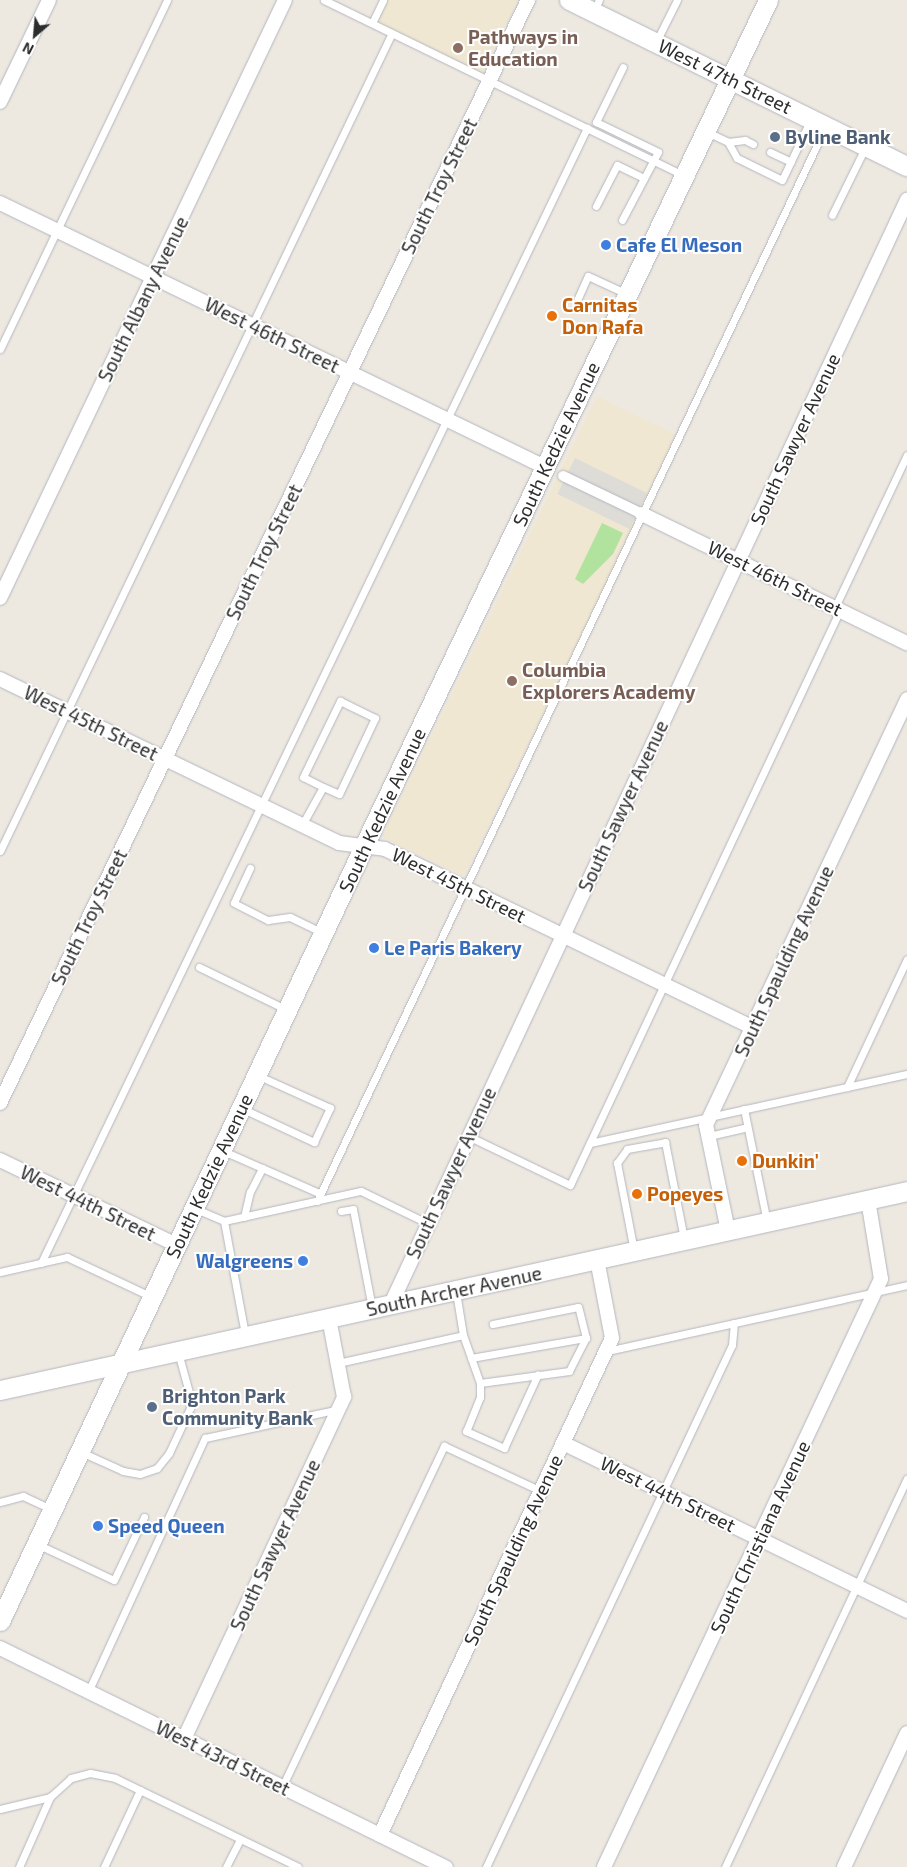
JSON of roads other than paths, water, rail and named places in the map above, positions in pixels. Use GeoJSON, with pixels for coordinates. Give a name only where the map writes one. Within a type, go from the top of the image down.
{"type":"FeatureCollection","features":[{"type":"Feature","properties":{"kind":"main road","name":"West 47th Street"},"geometry":{"type":"LineString","coordinates":[[570,0],[596,6],[656,42],[907,166]]}},
{"type":"Feature","properties":{"kind":"main road","name":"South Kedzie Avenue"},"geometry":{"type":"LineString","coordinates":[[0,1621],[364,846],[768,0]]}},
{"type":"Feature","properties":{"kind":"main road","name":"South Archer Avenue"},"geometry":{"type":"LineString","coordinates":[[0,1390],[907,1191]]}},
{"type":"Feature","properties":{"kind":"street"},"geometry":{"type":"LineString","coordinates":[[0,102],[49,0]]}},
{"type":"Feature","properties":{"kind":"street","name":"South Albany Avenue"},"geometry":{"type":"LineString","coordinates":[[0,598],[285,0]]}},
{"type":"Feature","properties":{"kind":"street","name":"South Troy Street"},"geometry":{"type":"LineString","coordinates":[[0,1103],[528,0]]}},
{"type":"Feature","properties":{"kind":"street","name":"South Sawyer Avenue"},"geometry":{"type":"LineString","coordinates":[[382,1306],[427,1223],[907,200]]}},
{"type":"Feature","properties":{"kind":"street","name":"West 46th Street"},"geometry":{"type":"LineString","coordinates":[[0,203],[545,467]]}},
{"type":"Feature","properties":{"kind":"street","name":"West 46th Street"},"geometry":{"type":"LineString","coordinates":[[563,476],[907,642]]}},
{"type":"Feature","properties":{"kind":"street","name":"West 45th Street"},"geometry":{"type":"LineString","coordinates":[[0,679],[339,843],[385,849],[752,1027]]}},
{"type":"Feature","properties":{"kind":"street","name":"South Spaulding Avenue"},"geometry":{"type":"LineString","coordinates":[[728,1231],[706,1125],[907,699]]}},
{"type":"Feature","properties":{"kind":"street","name":"West 44th Street"},"geometry":{"type":"LineString","coordinates":[[0,1160],[177,1246]]}},
{"type":"Feature","properties":{"kind":"street","name":"South Christiana Avenue"},"geometry":{"type":"LineString","coordinates":[[604,1867],[881,1279],[868,1200]]}},
{"type":"Feature","properties":{"kind":"street","name":"South Spaulding Avenue"},"geometry":{"type":"LineString","coordinates":[[380,1835],[612,1338],[597,1259]]}},
{"type":"Feature","properties":{"kind":"street","name":"South Sawyer Avenue"},"geometry":{"type":"LineString","coordinates":[[184,1739],[344,1397],[329,1318]]}},
{"type":"Feature","properties":{"kind":"street","name":"West 44th Street"},"geometry":{"type":"LineString","coordinates":[[563,1443],[907,1611]]}},
{"type":"Feature","properties":{"kind":"street","name":"West 43rd Street"},"geometry":{"type":"LineString","coordinates":[[0,1648],[446,1867]]}},
{"type":"Feature","properties":{"kind":"street"},"geometry":{"type":"LineString","coordinates":[[844,1867],[907,1733]]}},
{"type":"Feature","properties":{"kind":"lane"},"geometry":{"type":"LineString","coordinates":[[0,349],[167,0]]}},
{"type":"Feature","properties":{"kind":"lane"},"geometry":{"type":"LineString","coordinates":[[324,0],[684,175]]}},
{"type":"Feature","properties":{"kind":"lane"},"geometry":{"type":"LineString","coordinates":[[372,23],[383,0]]}},
{"type":"Feature","properties":{"kind":"lane"},"geometry":{"type":"LineString","coordinates":[[656,42],[677,0]]}},
{"type":"Feature","properties":{"kind":"lane"},"geometry":{"type":"LineString","coordinates":[[0,851],[392,33]]}},
{"type":"Feature","properties":{"kind":"lane"},"geometry":{"type":"LineString","coordinates":[[622,220],[658,152],[596,122],[623,68]]}},
{"type":"Feature","properties":{"kind":"lane"},"geometry":{"type":"LineString","coordinates":[[705,130],[728,142],[737,158],[782,180],[790,162],[818,123]]}},
{"type":"Feature","properties":{"kind":"lane"},"geometry":{"type":"LineString","coordinates":[[319,1197],[466,888],[818,123]]}},
{"type":"Feature","properties":{"kind":"lane"},"geometry":{"type":"LineString","coordinates":[[42,1263],[587,128]]}},
{"type":"Feature","properties":{"kind":"lane"},"geometry":{"type":"LineString","coordinates":[[728,142],[745,140],[753,144]]}},
{"type":"Feature","properties":{"kind":"lane"},"geometry":{"type":"LineString","coordinates":[[832,215],[866,146]]}},
{"type":"Feature","properties":{"kind":"lane"},"geometry":{"type":"LineString","coordinates":[[770,152],[790,162]]}},
{"type":"Feature","properties":{"kind":"lane"},"geometry":{"type":"LineString","coordinates":[[596,206],[617,165],[644,178]]}},
{"type":"Feature","properties":{"kind":"lane"},"geometry":{"type":"LineString","coordinates":[[578,298],[588,276],[627,294]]}},
{"type":"Feature","properties":{"kind":"lane"},"geometry":{"type":"LineString","coordinates":[[468,1136],[570,1185],[838,609],[907,455]]}},
{"type":"Feature","properties":{"kind":"lane"},"geometry":{"type":"LineString","coordinates":[[340,701],[375,718],[339,794],[323,787],[303,777],[340,701]]}},
{"type":"Feature","properties":{"kind":"lane"},"geometry":{"type":"LineString","coordinates":[[302,826],[323,787]]}},
{"type":"Feature","properties":{"kind":"lane"},"geometry":{"type":"LineString","coordinates":[[250,868],[234,903],[268,920],[290,917],[323,933]]}},
{"type":"Feature","properties":{"kind":"lane"},"geometry":{"type":"LineString","coordinates":[[848,1087],[907,960]]}},
{"type":"Feature","properties":{"kind":"lane"},"geometry":{"type":"LineString","coordinates":[[199,967],[287,1010]]}},
{"type":"Feature","properties":{"kind":"lane"},"geometry":{"type":"LineString","coordinates":[[590,1143],[907,1074]]}},
{"type":"Feature","properties":{"kind":"lane"},"geometry":{"type":"LineString","coordinates":[[241,1108],[314,1142],[330,1108],[257,1075]]}},
{"type":"Feature","properties":{"kind":"lane"},"geometry":{"type":"LineString","coordinates":[[744,1109],[767,1222]]}},
{"type":"Feature","properties":{"kind":"lane"},"geometry":{"type":"LineString","coordinates":[[708,1136],[747,1127]]}},
{"type":"Feature","properties":{"kind":"lane"},"geometry":{"type":"LineString","coordinates":[[634,1251],[617,1163],[627,1149],[665,1142],[684,1240]]}},
{"type":"Feature","properties":{"kind":"lane"},"geometry":{"type":"LineString","coordinates":[[221,1150],[319,1197]]}},
{"type":"Feature","properties":{"kind":"lane"},"geometry":{"type":"LineString","coordinates":[[244,1217],[250,1192],[262,1168]]}},
{"type":"Feature","properties":{"kind":"lane"},"geometry":{"type":"LineString","coordinates":[[194,1209],[224,1221],[319,1197],[361,1191],[427,1223]]}},
{"type":"Feature","properties":{"kind":"lane"},"geometry":{"type":"LineString","coordinates":[[341,1211],[353,1209],[382,1306]]}},
{"type":"Feature","properties":{"kind":"lane"},"geometry":{"type":"LineString","coordinates":[[224,1221],[246,1336]]}},
{"type":"Feature","properties":{"kind":"lane"},"geometry":{"type":"LineString","coordinates":[[0,1272],[67,1257],[152,1297]]}},
{"type":"Feature","properties":{"kind":"lane"},"geometry":{"type":"LineString","coordinates":[[606,1351],[907,1285]]}},
{"type":"Feature","properties":{"kind":"lane"},"geometry":{"type":"LineString","coordinates":[[456,1290],[463,1336],[480,1383],[480,1397],[466,1431],[504,1448],[538,1374]]}},
{"type":"Feature","properties":{"kind":"lane"},"geometry":{"type":"LineString","coordinates":[[480,1383],[569,1371],[586,1338],[578,1307],[493,1324]]}},
{"type":"Feature","properties":{"kind":"lane"},"geometry":{"type":"LineString","coordinates":[[486,1867],[732,1345],[734,1323]]}},
{"type":"Feature","properties":{"kind":"lane"},"geometry":{"type":"LineString","coordinates":[[338,1363],[463,1336]]}},
{"type":"Feature","properties":{"kind":"lane"},"geometry":{"type":"LineString","coordinates":[[471,1358],[586,1338]]}},
{"type":"Feature","properties":{"kind":"lane"},"geometry":{"type":"LineString","coordinates":[[81,1452],[123,1471],[140,1474],[158,1468],[169,1453],[190,1408],[190,1396],[178,1350]]}},
{"type":"Feature","properties":{"kind":"lane"},"geometry":{"type":"LineString","coordinates":[[88,1692],[205,1438],[339,1409]]}},
{"type":"Feature","properties":{"kind":"lane"},"geometry":{"type":"LineString","coordinates":[[282,1787],[444,1446],[541,1491]]}},
{"type":"Feature","properties":{"kind":"lane"},"geometry":{"type":"LineString","coordinates":[[725,1867],[907,1479]]}},
{"type":"Feature","properties":{"kind":"lane"},"geometry":{"type":"LineString","coordinates":[[0,1502],[23,1496],[53,1510]]}},
{"type":"Feature","properties":{"kind":"lane"},"geometry":{"type":"LineString","coordinates":[[37,1544],[114,1580],[144,1517]]}},
{"type":"Feature","properties":{"kind":"lane"},"geometry":{"type":"LineString","coordinates":[[19,1867],[50,1797],[71,1778],[90,1773],[115,1778],[298,1867]]}},
{"type":"Feature","properties":{"kind":"lane"},"geometry":{"type":"LineString","coordinates":[[104,1867],[140,1790]]}},
{"type":"Feature","properties":{"kind":"lane"},"geometry":{"type":"LineString","coordinates":[[0,1809],[50,1797]]}},
{"type":"Feature","properties":{"kind":"lane"},"geometry":{"type":"LineString","coordinates":[[226,1867],[240,1838]]}},
{"type":"Feature","properties":{"kind":"place","name":"Pathways in Education"},"geometry":{"type":"Point","coordinates":[458,48]}},
{"type":"Feature","properties":{"kind":"place","name":"Byline Bank"},"geometry":{"type":"Point","coordinates":[775,137]}},
{"type":"Feature","properties":{"kind":"place","name":"Cafe El Meson"},"geometry":{"type":"Point","coordinates":[606,245]}},
{"type":"Feature","properties":{"kind":"place","name":"Carnitas Don Rafa"},"geometry":{"type":"Point","coordinates":[552,316]}},
{"type":"Feature","properties":{"kind":"place","name":"Columbia Explorers Academy"},"geometry":{"type":"Point","coordinates":[512,681]}},
{"type":"Feature","properties":{"kind":"place","name":"Le Paris Bakery"},"geometry":{"type":"Point","coordinates":[374,948]}},
{"type":"Feature","properties":{"kind":"place","name":"Dunkin'"},"geometry":{"type":"Point","coordinates":[742,1161]}},
{"type":"Feature","properties":{"kind":"place","name":"Popeyes"},"geometry":{"type":"Point","coordinates":[637,1194]}},
{"type":"Feature","properties":{"kind":"place","name":"Walgreens"},"geometry":{"type":"Point","coordinates":[303,1261]}},
{"type":"Feature","properties":{"kind":"place","name":"Brighton Park Community Bank"},"geometry":{"type":"Point","coordinates":[152,1407]}},
{"type":"Feature","properties":{"kind":"place","name":"Speed Queen"},"geometry":{"type":"Point","coordinates":[98,1526]}}]}
